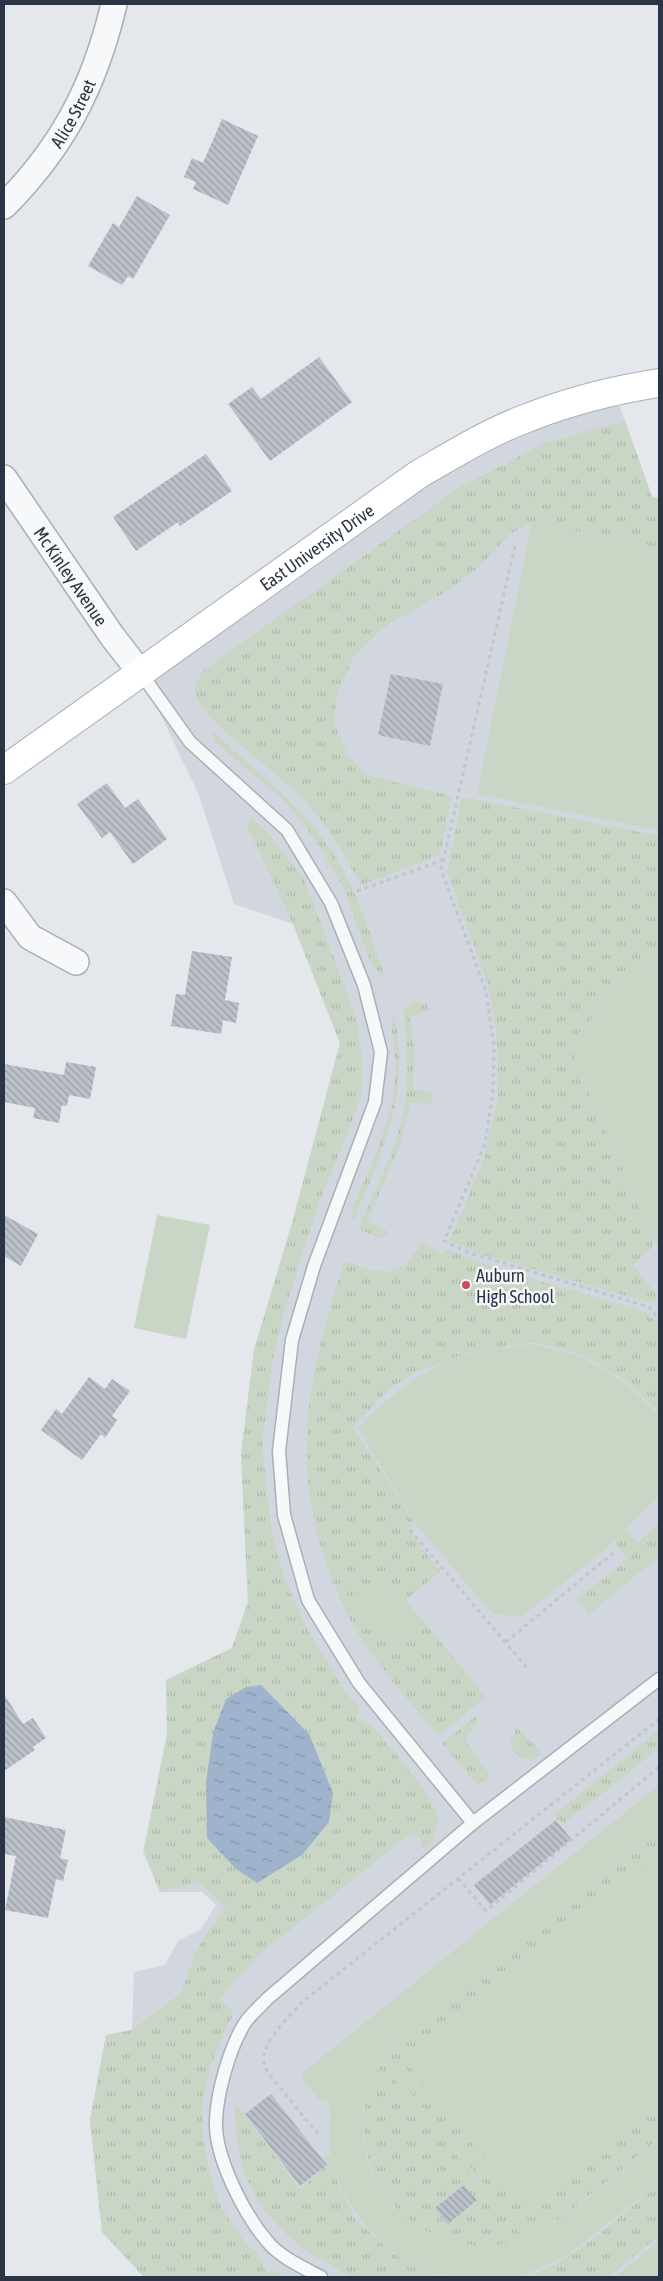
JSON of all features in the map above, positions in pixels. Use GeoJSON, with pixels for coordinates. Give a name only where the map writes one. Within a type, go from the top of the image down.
{"type":"FeatureCollection","features":[{"type":"Feature","properties":{"kind":"main road","name":"East University Drive"},"geometry":{"type":"LineString","coordinates":[[4,770],[419,474],[472,444],[527,418],[614,390],[659,383]]}},
{"type":"Feature","properties":{"kind":"street","name":"Alice Street"},"geometry":{"type":"LineString","coordinates":[[4,206],[57,144],[80,102],[107,32],[114,4]]}},
{"type":"Feature","properties":{"kind":"street","name":"Mc Kinley Avenue"},"geometry":{"type":"LineString","coordinates":[[4,478],[112,636],[140,672]]}},
{"type":"Feature","properties":{"kind":"street"},"geometry":{"type":"LineString","coordinates":[[4,902],[30,937],[76,962]]}},
{"type":"Feature","properties":{"kind":"lane"},"geometry":{"type":"LineString","coordinates":[[140,672],[190,742],[287,830],[331,903],[364,986],[381,1052],[375,1102],[314,1266],[292,1340],[279,1451],[284,1516],[308,1600],[359,1682],[473,1823]]}},
{"type":"Feature","properties":{"kind":"lane"},"geometry":{"type":"LineString","coordinates":[[321,2277],[297,2264],[267,2243],[239,2199],[223,2161],[216,2121],[225,2071],[242,2027],[267,1999],[473,1823],[659,1679]]}},
{"type":"Feature","properties":{"kind":"path"},"geometry":{"type":"LineString","coordinates":[[515,546],[441,870],[486,991],[494,1046],[493,1092],[485,1144],[444,1241],[470,1253],[649,1308],[659,1319]]}},
{"type":"Feature","properties":{"kind":"path"},"geometry":{"type":"LineString","coordinates":[[357,891],[443,860]]}},
{"type":"Feature","properties":{"kind":"path"},"geometry":{"type":"LineString","coordinates":[[410,1530],[528,1669]]}},
{"type":"Feature","properties":{"kind":"path"},"geometry":{"type":"LineString","coordinates":[[506,1642],[613,1553]]}},
{"type":"Feature","properties":{"kind":"path"},"geometry":{"type":"LineString","coordinates":[[318,2134],[268,2072],[264,2062],[264,2053],[275,2034],[300,2004],[659,1719]]}},
{"type":"Feature","properties":{"kind":"path"},"geometry":{"type":"LineString","coordinates":[[458,1878],[486,1911],[659,1767]]}},
{"type":"Feature","properties":{"kind":"shaded area","name":"Auburn High School"},"geometry":{"type":"Polygon","coordinates":[[[614,390],[652,497],[659,498],[659,2277],[144,2277],[102,2232],[90,2120],[106,2035],[132,2030],[134,1972],[165,1965],[178,1941],[201,1929],[216,1905],[202,1892],[160,1892],[143,1852],[167,1734],[166,1680],[232,1648],[248,1602],[241,1454],[254,1350],[293,1220],[340,1043],[293,924],[234,904],[199,795],[140,672],[419,474],[614,390]]]}},
{"type":"Feature","properties":{"kind":"green space"},"geometry":{"type":"Polygon","coordinates":[[[625,421],[652,497],[659,498],[659,548],[532,522],[510,534],[480,566],[449,590],[386,626],[354,656],[337,696],[334,723],[348,756],[366,775],[452,796],[440,855],[361,885],[330,832],[307,803],[228,733],[201,705],[195,694],[199,678],[204,670],[460,487],[545,443],[625,421]]]}},
{"type":"Feature","properties":{"kind":"green space"},"geometry":{"type":"Polygon","coordinates":[[[532,522],[659,548],[659,817],[657,830],[477,794],[532,522]]]}},
{"type":"Feature","properties":{"kind":"green space"},"geometry":{"type":"Polygon","coordinates":[[[213,732],[291,802],[320,834],[332,851],[356,896],[385,977],[372,966],[343,887],[320,847],[299,818],[280,797],[214,741],[213,732]]]}},
{"type":"Feature","properties":{"kind":"green space"},"geometry":{"type":"Polygon","coordinates":[[[462,797],[659,836],[659,956],[619,987],[569,1044],[651,1236],[653,1247],[633,1264],[656,1294],[656,1299],[652,1303],[476,1253],[450,1240],[484,1158],[498,1097],[497,1038],[492,1002],[486,979],[447,872],[462,797]]]}},
{"type":"Feature","properties":{"kind":"green space"},"geometry":{"type":"Polygon","coordinates":[[[251,817],[268,833],[304,879],[356,1017],[362,1061],[362,1091],[356,1112],[317,1207],[282,1319],[272,1364],[262,1446],[271,1527],[284,1577],[306,1627],[347,1695],[358,1706],[357,1719],[374,1727],[423,1788],[436,1811],[438,1824],[429,1846],[421,1848],[421,1839],[416,1833],[412,1836],[409,1835],[261,1953],[219,1999],[233,2011],[215,2055],[205,2090],[202,2126],[210,2173],[222,2208],[240,2236],[261,2259],[264,2269],[269,2273],[274,2270],[285,2277],[144,2277],[102,2232],[90,2120],[106,2035],[132,2030],[181,1993],[197,1949],[225,1907],[199,1882],[160,1892],[144,1850],[167,1734],[166,1680],[232,1648],[248,1602],[241,1454],[254,1350],[293,1220],[340,1043],[293,924],[246,824],[251,817]]]}},
{"type":"Feature","properties":{"kind":"green space"},"geometry":{"type":"Polygon","coordinates":[[[659,956],[659,1246],[651,1236],[569,1044],[619,987],[659,956]]]}},
{"type":"Feature","properties":{"kind":"green space"},"geometry":{"type":"Polygon","coordinates":[[[415,1002],[426,1004],[429,1008],[428,1011],[410,1017],[414,1045],[413,1089],[431,1093],[434,1100],[428,1104],[411,1102],[399,1147],[368,1221],[386,1230],[388,1233],[385,1237],[380,1238],[358,1229],[382,1176],[401,1122],[407,1084],[403,1008],[415,1002]]]}},
{"type":"Feature","properties":{"kind":"green space"},"geometry":{"type":"Polygon","coordinates":[[[394,1015],[399,1044],[397,1096],[383,1146],[353,1222],[351,1212],[378,1148],[392,1106],[396,1063],[391,1025],[394,1015]]]}},
{"type":"Feature","properties":{"kind":"green space"},"geometry":{"type":"Polygon","coordinates":[[[157,1215],[210,1225],[186,1339],[134,1328],[157,1215]]]}},
{"type":"Feature","properties":{"kind":"green space"},"geometry":{"type":"Polygon","coordinates":[[[421,1242],[443,1254],[445,1249],[502,1270],[646,1312],[659,1325],[659,1412],[625,1380],[581,1354],[533,1342],[471,1352],[418,1371],[389,1389],[353,1427],[415,1524],[408,1529],[440,1572],[405,1600],[382,1574],[390,1648],[424,1622],[486,1697],[438,1736],[380,1665],[345,1610],[331,1577],[318,1536],[310,1496],[307,1458],[308,1419],[313,1381],[331,1303],[344,1263],[348,1262],[372,1270],[390,1271],[406,1263],[421,1242]]]}},
{"type":"Feature","properties":{"kind":"green space"},"geometry":{"type":"Polygon","coordinates":[[[531,1344],[580,1356],[625,1383],[659,1415],[659,1495],[608,1547],[521,1617],[492,1613],[415,1523],[358,1428],[384,1403],[412,1381],[443,1364],[459,1357],[490,1349],[531,1344]]]}},
{"type":"Feature","properties":{"kind":"green space"},"geometry":{"type":"Polygon","coordinates":[[[659,1522],[659,1557],[589,1614],[576,1600],[627,1559],[614,1540],[625,1529],[638,1543],[659,1522]]]}},
{"type":"Feature","properties":{"kind":"green space"},"geometry":{"type":"Polygon","coordinates":[[[382,1574],[424,1622],[390,1648],[350,1597],[382,1574]]]}},
{"type":"Feature","properties":{"kind":"green space"},"geometry":{"type":"Polygon","coordinates":[[[477,1715],[479,1717],[474,1729],[467,1735],[467,1743],[490,1775],[479,1785],[474,1782],[442,1743],[477,1715]]]}},
{"type":"Feature","properties":{"kind":"green space"},"geometry":{"type":"Polygon","coordinates":[[[517,1727],[538,1749],[540,1755],[536,1758],[529,1760],[512,1751],[510,1742],[517,1727]]]}},
{"type":"Feature","properties":{"kind":"green space"},"geometry":{"type":"Polygon","coordinates":[[[659,1730],[659,1748],[563,1825],[554,1815],[659,1730]]]}},
{"type":"Feature","properties":{"kind":"green space"},"geometry":{"type":"Polygon","coordinates":[[[659,1785],[659,1829],[393,2045],[385,2057],[368,2097],[363,2126],[363,2140],[374,2177],[387,2197],[403,2214],[422,2228],[443,2238],[465,2244],[489,2245],[512,2242],[545,2228],[595,2191],[659,2138],[659,2183],[566,2256],[523,2275],[516,2277],[451,2277],[432,2273],[413,2265],[379,2239],[351,2205],[334,2169],[330,2146],[330,2108],[326,2099],[320,2102],[300,2075],[659,1785]]]}},
{"type":"Feature","properties":{"kind":"green space"},"geometry":{"type":"Polygon","coordinates":[[[659,1829],[659,2138],[565,2214],[545,2228],[523,2239],[511,2243],[468,2246],[430,2234],[399,2211],[377,2181],[365,2145],[365,2106],[377,2069],[404,2035],[659,1829]]]}},
{"type":"Feature","properties":{"kind":"green space"},"geometry":{"type":"Polygon","coordinates":[[[659,1859],[659,2099],[523,2207],[405,2060],[659,1859]]]}},
{"type":"Feature","properties":{"kind":"green space"},"geometry":{"type":"Polygon","coordinates":[[[397,2075],[523,2232],[520,2234],[394,2078],[397,2075]]]}},
{"type":"Feature","properties":{"kind":"green space"},"geometry":{"type":"Polygon","coordinates":[[[236,2103],[300,2189],[328,2165],[323,2158],[330,2154],[337,2182],[355,2219],[394,2254],[428,2273],[444,2277],[353,2277],[307,2251],[287,2235],[271,2218],[257,2198],[246,2177],[239,2154],[236,2129],[236,2103]]]}},
{"type":"Feature","properties":{"kind":"green space"},"geometry":{"type":"Polygon","coordinates":[[[659,2184],[659,2236],[608,2277],[525,2277],[542,2271],[578,2250],[659,2184]]]}},
{"type":"Feature","properties":{"kind":"green space"},"geometry":{"type":"Polygon","coordinates":[[[659,2241],[659,2277],[615,2277],[659,2241]]]}},
{"type":"Feature","properties":{"kind":"water"},"geometry":{"type":"Polygon","coordinates":[[[261,1685],[309,1734],[333,1793],[329,1822],[302,1855],[257,1883],[236,1869],[207,1838],[206,1783],[213,1733],[226,1699],[246,1687],[261,1685]]]}},
{"type":"Feature","properties":{"kind":"building"},"geometry":{"type":"Polygon","coordinates":[[[222,119],[258,136],[228,205],[193,189],[196,182],[184,177],[192,158],[203,163],[222,119]]]}},
{"type":"Feature","properties":{"kind":"building"},"geometry":{"type":"Polygon","coordinates":[[[137,196],[170,215],[133,279],[128,276],[122,285],[88,266],[113,223],[119,227],[137,196]]]}},
{"type":"Feature","properties":{"kind":"building"},"geometry":{"type":"Polygon","coordinates":[[[319,357],[352,402],[270,461],[228,404],[252,387],[261,399],[319,357]]]}},
{"type":"Feature","properties":{"kind":"building"},"geometry":{"type":"Polygon","coordinates":[[[206,454],[232,491],[180,526],[178,522],[136,551],[113,517],[206,454]]]}},
{"type":"Feature","properties":{"kind":"building"},"geometry":{"type":"Polygon","coordinates":[[[391,674],[443,684],[430,746],[378,735],[391,674]]]}},
{"type":"Feature","properties":{"kind":"building"},"geometry":{"type":"Polygon","coordinates":[[[107,783],[125,808],[138,799],[167,839],[133,864],[110,832],[102,838],[77,804],[107,783]]]}},
{"type":"Feature","properties":{"kind":"building"},"geometry":{"type":"Polygon","coordinates":[[[192,951],[232,957],[225,1000],[239,1003],[236,1023],[223,1020],[221,1034],[171,1026],[176,994],[185,995],[192,951]]]}},
{"type":"Feature","properties":{"kind":"building"},"geometry":{"type":"Polygon","coordinates":[[[66,1062],[96,1067],[90,1099],[69,1095],[67,1106],[62,1105],[59,1123],[33,1118],[35,1108],[4,1102],[4,1064],[64,1075],[66,1062]]]}},
{"type":"Feature","properties":{"kind":"building"},"geometry":{"type":"Polygon","coordinates":[[[4,1215],[38,1234],[21,1266],[4,1256],[4,1215]]]}},
{"type":"Feature","properties":{"kind":"building"},"geometry":{"type":"Polygon","coordinates":[[[89,1377],[105,1389],[112,1379],[130,1391],[112,1416],[117,1420],[105,1438],[101,1434],[82,1460],[41,1430],[56,1409],[62,1414],[89,1377]]]}},
{"type":"Feature","properties":{"kind":"building"},"geometry":{"type":"Polygon","coordinates":[[[4,1694],[23,1724],[33,1718],[46,1738],[33,1747],[35,1750],[4,1771],[4,1694]]]}},
{"type":"Feature","properties":{"kind":"building"},"geometry":{"type":"Polygon","coordinates":[[[4,1817],[66,1830],[60,1858],[68,1860],[63,1881],[56,1879],[48,1918],[5,1910],[16,1856],[4,1854],[4,1817]]]}},
{"type":"Feature","properties":{"kind":"building"},"geometry":{"type":"Polygon","coordinates":[[[556,1820],[571,1839],[490,1905],[474,1885],[556,1820]]]}},
{"type":"Feature","properties":{"kind":"building"},"geometry":{"type":"Polygon","coordinates":[[[271,2094],[327,2165],[300,2186],[245,2114],[271,2094]]]}},
{"type":"Feature","properties":{"kind":"building"},"geometry":{"type":"Polygon","coordinates":[[[464,2185],[477,2200],[448,2224],[435,2208],[464,2185]]]}},
{"type":"Feature","properties":{"kind":"place","name":"Auburn High School"},"geometry":{"type":"Point","coordinates":[466,1285]}}]}
